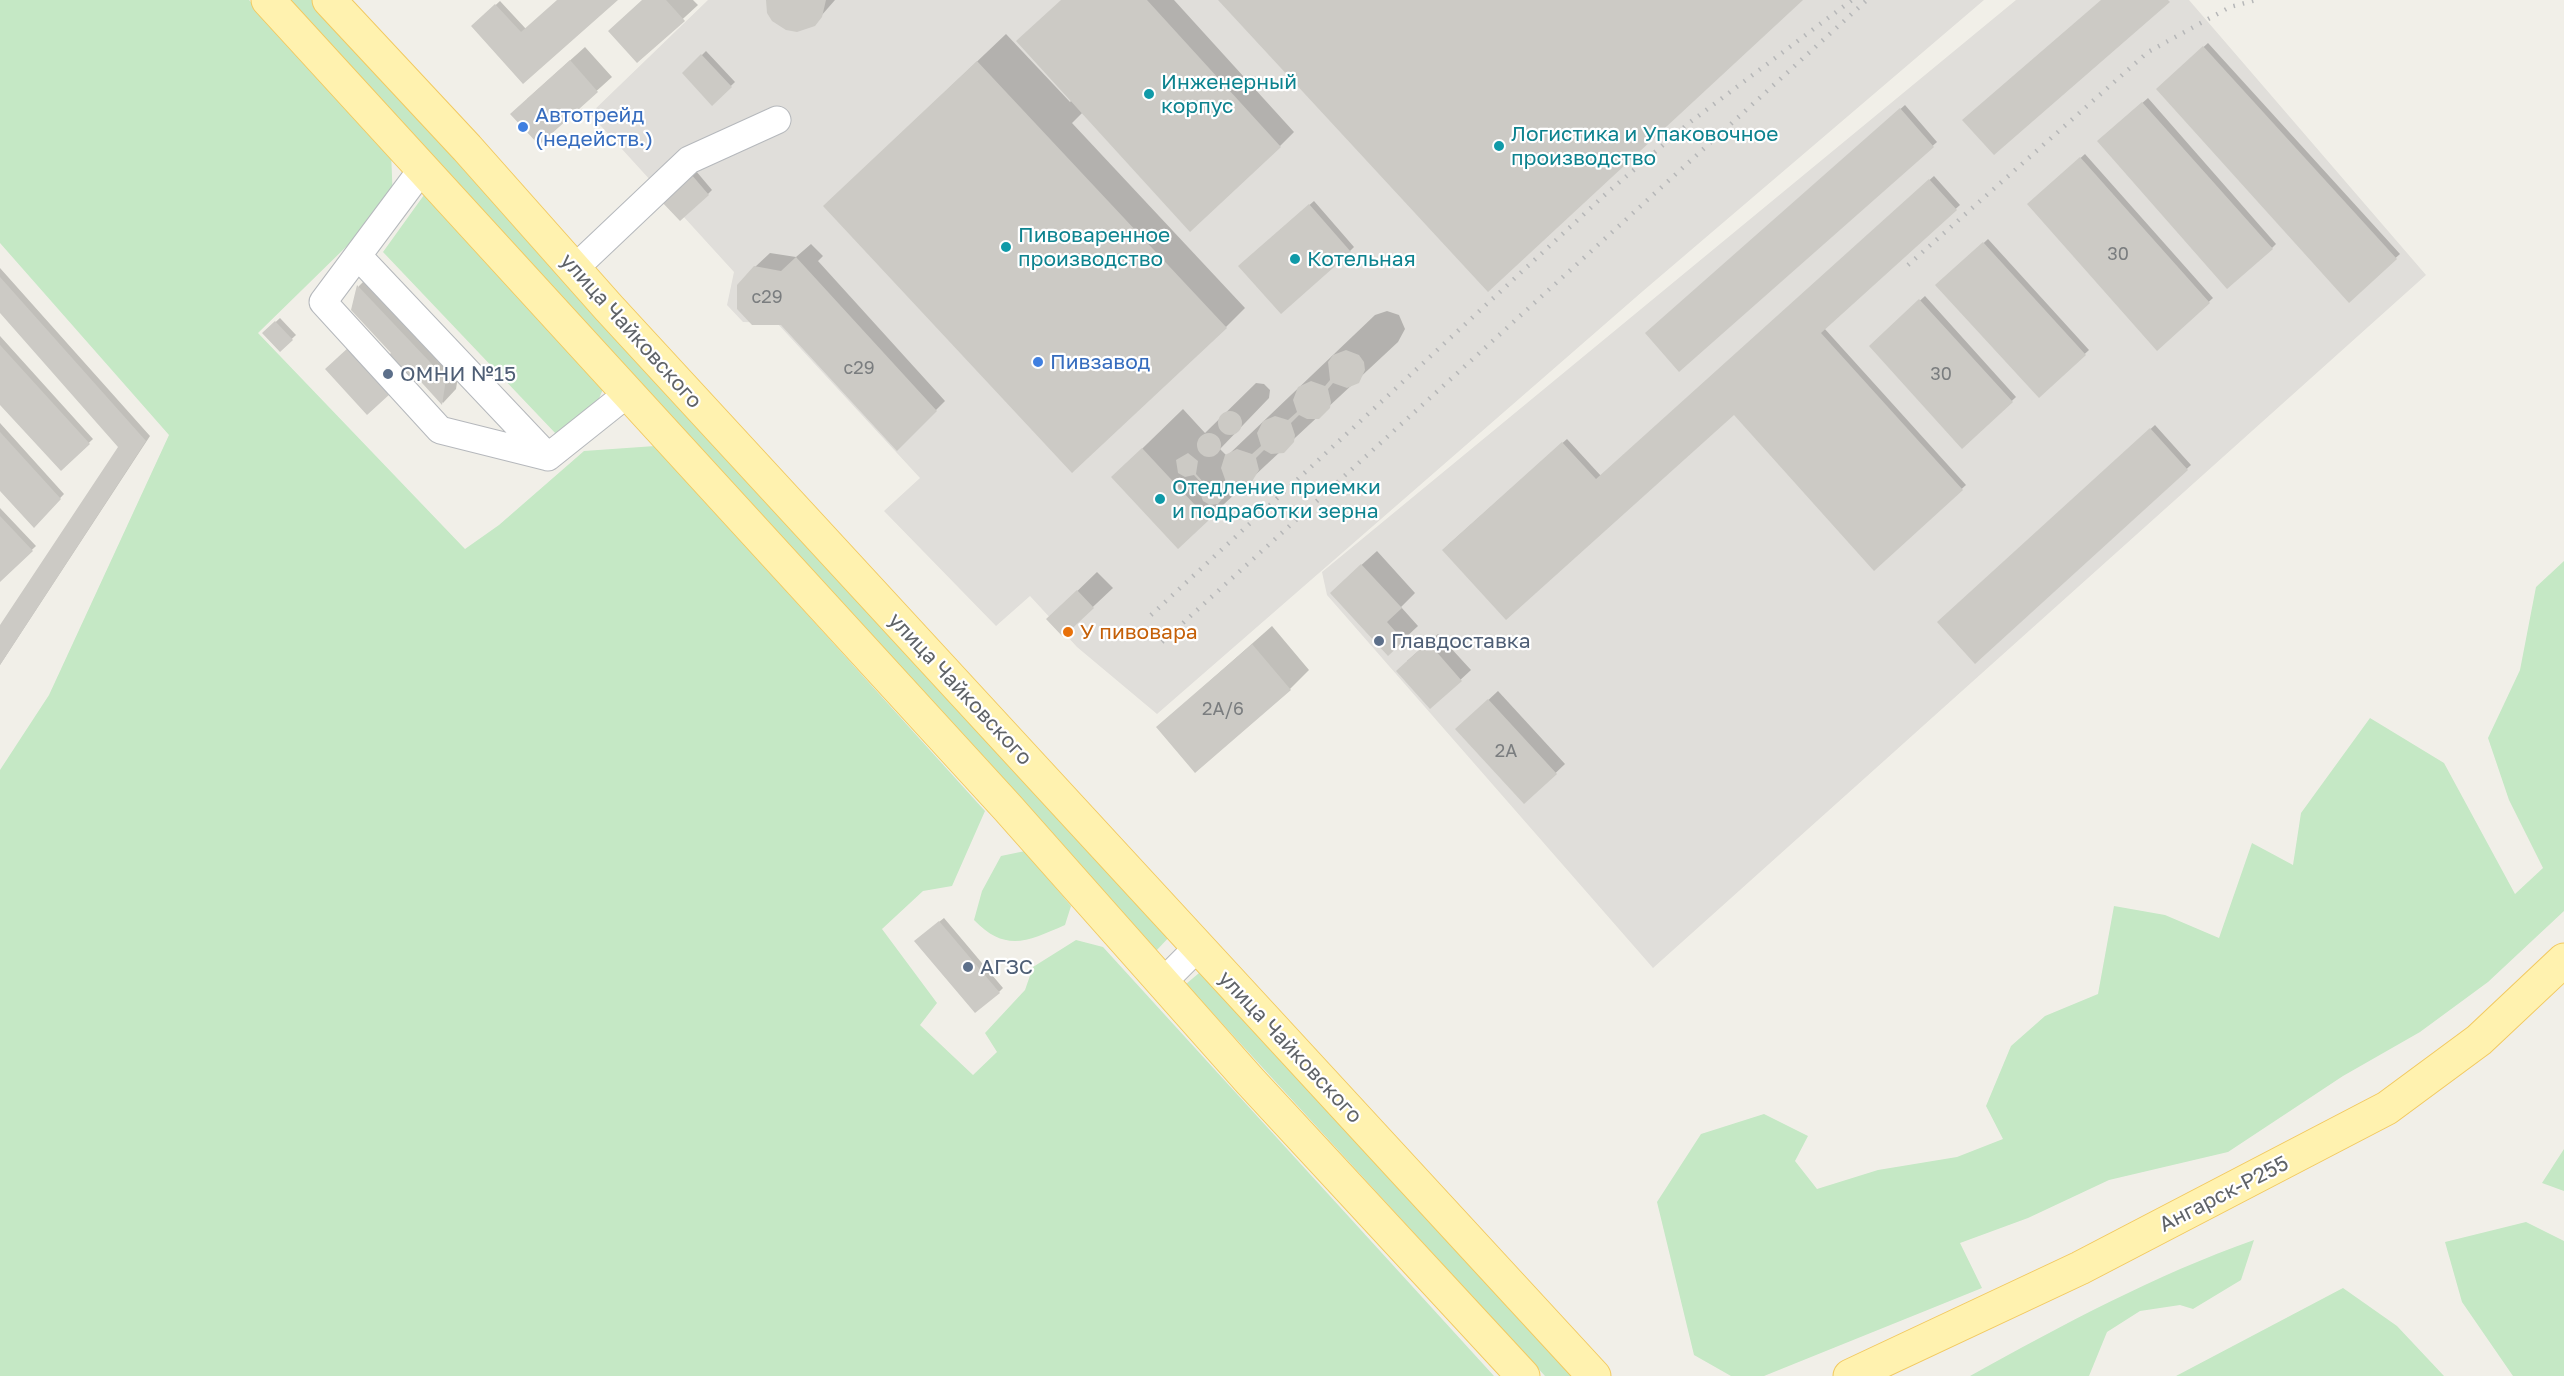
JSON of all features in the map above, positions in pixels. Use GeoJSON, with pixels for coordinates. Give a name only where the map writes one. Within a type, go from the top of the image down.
{"type":"FeatureCollection","features":[{"type":"Feature","properties":{"kind":"main road"},"geometry":{"type":"LineString","coordinates":[[268,0],[1007,807],[1250,1081],[1523,1376]]}},
{"type":"Feature","properties":{"kind":"main road","name":"улица Чайковского"},"geometry":{"type":"LineString","coordinates":[[329,0],[1198,948],[1594,1376]]}},
{"type":"Feature","properties":{"kind":"main road","name":"Ангарск-Р255"},"geometry":{"type":"LineString","coordinates":[[1850,1376],[2080,1268],[2387,1108],[2479,1040],[2564,960]]}},
{"type":"Feature","properties":{"kind":"lane"},"geometry":{"type":"LineString","coordinates":[[574,269],[689,160],[777,120]]}},
{"type":"Feature","properties":{"kind":"lane"},"geometry":{"type":"LineString","coordinates":[[423,168],[322,302],[440,430],[548,457]]}},
{"type":"Feature","properties":{"kind":"lane"},"geometry":{"type":"LineString","coordinates":[[358,256],[548,457]]}},
{"type":"Feature","properties":{"kind":"lane"},"geometry":{"type":"LineString","coordinates":[[548,457],[627,394]]}},
{"type":"Feature","properties":{"kind":"lane"},"geometry":{"type":"LineString","coordinates":[[1162,982],[1198,948]]}},
{"type":"Feature","properties":{"kind":"shaded area","name":"Пивзавод"},"geometry":{"type":"Polygon","coordinates":[[[708,0],[1984,0],[1643,291],[1157,714],[1077,647],[1030,596],[996,626],[884,511],[920,478],[777,323],[743,322],[727,305],[734,272],[590,114],[708,0]]]}},
{"type":"Feature","properties":{"kind":"shaded area"},"geometry":{"type":"Polygon","coordinates":[[[2016,0],[2189,0],[2426,275],[1653,968],[1327,595],[1322,572],[2016,0]]]}},
{"type":"Feature","properties":{"kind":"green space"},"geometry":{"type":"Polygon","coordinates":[[[0,0],[249,0],[391,151],[393,201],[258,333],[465,549],[499,525],[584,451],[655,446],[985,811],[952,886],[923,891],[882,929],[937,1003],[920,1025],[973,1075],[997,1052],[985,1033],[1025,990],[1033,967],[1076,940],[1103,947],[1494,1376],[0,1376],[0,770],[49,695],[169,435],[0,243],[0,0]]]}},
{"type":"Feature","properties":{"kind":"green space"},"geometry":{"type":"Polygon","coordinates":[[[284,0],[314,0],[1172,934],[1156,951],[284,0]]]}},
{"type":"Feature","properties":{"kind":"green space"},"geometry":{"type":"Polygon","coordinates":[[[424,195],[604,387],[593,412],[557,435],[383,252],[424,195]]]}},
{"type":"Feature","properties":{"kind":"green space"},"geometry":{"type":"Polygon","coordinates":[[[2564,561],[2564,911],[2488,982],[2420,1032],[2343,1076],[2228,1152],[2109,1180],[2028,1218],[1960,1243],[1982,1288],[1764,1376],[1731,1376],[1694,1355],[1657,1202],[1701,1134],[1764,1114],[1808,1136],[1795,1161],[1817,1189],[1878,1170],[1957,1157],[2003,1139],[1986,1106],[2011,1046],[2045,1016],[2098,994],[2114,906],[2165,915],[2219,938],[2252,843],[2293,865],[2301,813],[2370,718],[2444,763],[2515,894],[2543,868],[2509,800],[2488,738],[2520,670],[2536,587],[2564,561]]]}},
{"type":"Feature","properties":{"kind":"green space"},"geometry":{"type":"Polygon","coordinates":[[[1025,851],[1071,906],[1065,925],[1040,936],[1018,941],[1007,940],[997,937],[974,920],[982,891],[1001,856],[1025,851]]]}},
{"type":"Feature","properties":{"kind":"green space"},"geometry":{"type":"Polygon","coordinates":[[[1205,968],[1576,1376],[1545,1376],[1186,984],[1205,968]]]}},
{"type":"Feature","properties":{"kind":"green space"},"geometry":{"type":"Polygon","coordinates":[[[2564,1149],[2564,1191],[2542,1183],[2564,1149]]]}},
{"type":"Feature","properties":{"kind":"green space"},"geometry":{"type":"Polygon","coordinates":[[[2526,1222],[2564,1241],[2564,1376],[2513,1376],[2462,1302],[2445,1242],[2526,1222]]]}},
{"type":"Feature","properties":{"kind":"green space"},"geometry":{"type":"Polygon","coordinates":[[[2254,1240],[2241,1280],[2193,1309],[2180,1305],[2140,1311],[2107,1332],[2089,1376],[1970,1376],[2145,1285],[2254,1240]]]}},
{"type":"Feature","properties":{"kind":"green space"},"geometry":{"type":"Polygon","coordinates":[[[2343,1288],[2397,1326],[2444,1376],[2176,1376],[2343,1288]]]}},
{"type":"Feature","properties":{"kind":"building"},"geometry":{"type":"Polygon","coordinates":[[[557,0],[618,0],[523,84],[471,26],[495,4],[521,32],[557,0]]]}},
{"type":"Feature","properties":{"kind":"building"},"geometry":{"type":"Polygon","coordinates":[[[642,0],[666,0],[685,21],[637,63],[608,31],[642,0]]]}},
{"type":"Feature","properties":{"kind":"building"},"geometry":{"type":"Polygon","coordinates":[[[766,0],[826,0],[822,17],[815,26],[797,32],[786,30],[772,21],[767,13],[766,0]]]}},
{"type":"Feature","properties":{"kind":"building","name":"Инженерный корпус"},"geometry":{"type":"Polygon","coordinates":[[[1061,0],[1147,0],[1281,147],[1190,232],[1016,41],[1061,0]]]}},
{"type":"Feature","properties":{"kind":"building","name":"Логистика и Упаковочное производство"},"geometry":{"type":"Polygon","coordinates":[[[1218,0],[1803,0],[1488,292],[1218,0]]]}},
{"type":"Feature","properties":{"kind":"building"},"geometry":{"type":"Polygon","coordinates":[[[2101,0],[2168,0],[2170,2],[1994,155],[1962,120],[2101,0]]]}},
{"type":"Feature","properties":{"kind":"building"},"geometry":{"type":"Polygon","coordinates":[[[2203,46],[2397,259],[2349,303],[2156,89],[2203,46]]]}},
{"type":"Feature","properties":{"kind":"building"},"geometry":{"type":"Polygon","coordinates":[[[701,54],[732,87],[712,106],[682,73],[701,54]]]}},
{"type":"Feature","properties":{"kind":"building"},"geometry":{"type":"Polygon","coordinates":[[[570,60],[598,92],[539,145],[510,114],[570,60]]]}},
{"type":"Feature","properties":{"kind":"building","name":"Пивоваренное производство"},"geometry":{"type":"Polygon","coordinates":[[[977,61],[1227,328],[1072,473],[823,206],[977,61]]]}},
{"type":"Feature","properties":{"kind":"building"},"geometry":{"type":"Polygon","coordinates":[[[2142,102],[2273,249],[2227,289],[2097,141],[2142,102]]]}},
{"type":"Feature","properties":{"kind":"building"},"geometry":{"type":"Polygon","coordinates":[[[1900,108],[1934,147],[1679,372],[1645,333],[1900,108]]]}},
{"type":"Feature","properties":{"kind":"building"},"geometry":{"type":"Polygon","coordinates":[[[2080,157],[2210,303],[2157,351],[2027,204],[2080,157]]]}},
{"type":"Feature","properties":{"kind":"building"},"geometry":{"type":"Polygon","coordinates":[[[691,174],[709,195],[680,221],[661,201],[691,174]]]}},
{"type":"Feature","properties":{"kind":"building"},"geometry":{"type":"Polygon","coordinates":[[[1929,179],[1957,210],[1821,333],[1963,490],[1874,571],[1734,415],[1506,620],[1442,550],[1562,442],[1596,479],[1929,179]]]}},
{"type":"Feature","properties":{"kind":"building","name":"Котельная"},"geometry":{"type":"Polygon","coordinates":[[[1309,204],[1351,252],[1281,314],[1238,266],[1309,204]]]}},
{"type":"Feature","properties":{"kind":"building"},"geometry":{"type":"Polygon","coordinates":[[[1983,242],[2086,355],[2039,398],[1935,285],[1983,242]]]}},
{"type":"Feature","properties":{"kind":"building"},"geometry":{"type":"Polygon","coordinates":[[[796,257],[937,411],[897,451],[781,325],[752,325],[737,309],[737,285],[754,266],[781,271],[796,257]]]}},
{"type":"Feature","properties":{"kind":"building"},"geometry":{"type":"Polygon","coordinates":[[[0,277],[146,441],[0,665],[0,625],[118,447],[0,313],[0,277]]]}},
{"type":"Feature","properties":{"kind":"building"},"geometry":{"type":"Polygon","coordinates":[[[357,285],[446,379],[442,405],[413,373],[367,415],[325,369],[349,347],[371,372],[391,353],[351,310],[357,285]]]}},
{"type":"Feature","properties":{"kind":"building"},"geometry":{"type":"Polygon","coordinates":[[[1919,299],[2013,402],[1962,449],[1869,346],[1919,299]]]}},
{"type":"Feature","properties":{"kind":"building"},"geometry":{"type":"Polygon","coordinates":[[[275,321],[293,340],[280,352],[262,333],[275,321]]]}},
{"type":"Feature","properties":{"kind":"building"},"geometry":{"type":"Polygon","coordinates":[[[0,345],[90,444],[61,471],[0,405],[0,345]]]}},
{"type":"Feature","properties":{"kind":"building"},"geometry":{"type":"Polygon","coordinates":[[[1346,350],[1359,355],[1364,362],[1365,370],[1359,383],[1347,388],[1333,383],[1328,389],[1330,408],[1319,419],[1307,419],[1299,415],[1291,423],[1295,435],[1294,442],[1284,453],[1271,454],[1264,450],[1256,458],[1259,470],[1251,483],[1238,487],[1226,482],[1221,468],[1225,455],[1237,449],[1252,454],[1261,446],[1257,433],[1263,421],[1275,416],[1288,420],[1297,412],[1293,400],[1298,387],[1311,381],[1325,386],[1330,380],[1328,362],[1333,355],[1346,350]]]}},
{"type":"Feature","properties":{"kind":"building"},"geometry":{"type":"Polygon","coordinates":[[[1230,411],[1239,414],[1242,423],[1239,432],[1230,435],[1221,432],[1218,423],[1221,414],[1230,411]]]}},
{"type":"Feature","properties":{"kind":"building"},"geometry":{"type":"Polygon","coordinates":[[[2150,428],[2188,470],[1975,664],[1937,622],[2150,428]]]}},
{"type":"Feature","properties":{"kind":"building"},"geometry":{"type":"Polygon","coordinates":[[[0,432],[61,499],[34,528],[0,491],[0,432]]]}},
{"type":"Feature","properties":{"kind":"building"},"geometry":{"type":"Polygon","coordinates":[[[1209,433],[1218,436],[1221,445],[1218,454],[1209,457],[1200,454],[1197,445],[1200,436],[1209,433]]]}},
{"type":"Feature","properties":{"kind":"building","name":"Отедление приемки и подработки зерна"},"geometry":{"type":"Polygon","coordinates":[[[1142,448],[1209,520],[1178,549],[1111,477],[1142,448]]]}},
{"type":"Feature","properties":{"kind":"building"},"geometry":{"type":"Polygon","coordinates":[[[1188,453],[1198,461],[1196,474],[1205,484],[1217,482],[1223,489],[1224,497],[1218,504],[1210,505],[1203,501],[1200,493],[1203,485],[1194,475],[1185,477],[1178,473],[1176,460],[1188,453]]]}},
{"type":"Feature","properties":{"kind":"building"},"geometry":{"type":"Polygon","coordinates":[[[0,516],[33,551],[0,582],[0,516]]]}},
{"type":"Feature","properties":{"kind":"building"},"geometry":{"type":"Polygon","coordinates":[[[1361,564],[1402,608],[1387,622],[1404,641],[1388,656],[1330,593],[1361,564]]]}},
{"type":"Feature","properties":{"kind":"building"},"geometry":{"type":"Polygon","coordinates":[[[1077,590],[1094,608],[1063,637],[1046,619],[1077,590]]]}},
{"type":"Feature","properties":{"kind":"building"},"geometry":{"type":"Polygon","coordinates":[[[1428,642],[1462,681],[1430,709],[1396,671],[1428,642]]]}},
{"type":"Feature","properties":{"kind":"building"},"geometry":{"type":"Polygon","coordinates":[[[1252,644],[1291,690],[1195,773],[1156,727],[1252,644]]]}},
{"type":"Feature","properties":{"kind":"building"},"geometry":{"type":"Polygon","coordinates":[[[1488,699],[1557,774],[1524,804],[1455,729],[1488,699]]]}},
{"type":"Feature","properties":{"kind":"building"},"geometry":{"type":"Polygon","coordinates":[[[939,921],[1000,993],[975,1013],[914,941],[939,921]]]}},
{"type":"Feature","properties":{"kind":"railway"},"geometry":{"type":"LineString","coordinates":[[1151,615],[1609,191],[1689,123],[1852,0]]}},
{"type":"Feature","properties":{"kind":"railway"},"geometry":{"type":"LineString","coordinates":[[1162,642],[1867,0]]}},
{"type":"Feature","properties":{"kind":"railway"},"geometry":{"type":"LineString","coordinates":[[1908,265],[2148,52],[2230,7],[2256,0]]}},
{"type":"Feature","properties":{"kind":"place","name":"Инженерный корпус"},"geometry":{"type":"Point","coordinates":[1149,94]}},
{"type":"Feature","properties":{"kind":"place","name":"Автотрейд (недейств.)"},"geometry":{"type":"Point","coordinates":[523,127]}},
{"type":"Feature","properties":{"kind":"place","name":"Логистика и Упаковочное производство"},"geometry":{"type":"Point","coordinates":[1499,146]}},
{"type":"Feature","properties":{"kind":"place","name":"Пивоваренное производство"},"geometry":{"type":"Point","coordinates":[1006,247]}},
{"type":"Feature","properties":{"kind":"place","name":"Котельная"},"geometry":{"type":"Point","coordinates":[1295,259]}},
{"type":"Feature","properties":{"kind":"place","name":"Пивзавод"},"geometry":{"type":"Point","coordinates":[1038,362]}},
{"type":"Feature","properties":{"kind":"place","name":"ОМНИ №15"},"geometry":{"type":"Point","coordinates":[388,374]}},
{"type":"Feature","properties":{"kind":"place","name":"Отедление приемки и подработки зерна"},"geometry":{"type":"Point","coordinates":[1160,499]}},
{"type":"Feature","properties":{"kind":"place","name":"У пивовара"},"geometry":{"type":"Point","coordinates":[1068,632]}},
{"type":"Feature","properties":{"kind":"place","name":"Главдоставка"},"geometry":{"type":"Point","coordinates":[1379,641]}},
{"type":"Feature","properties":{"kind":"place","name":"АГЗС"},"geometry":{"type":"Point","coordinates":[968,967]}}]}
